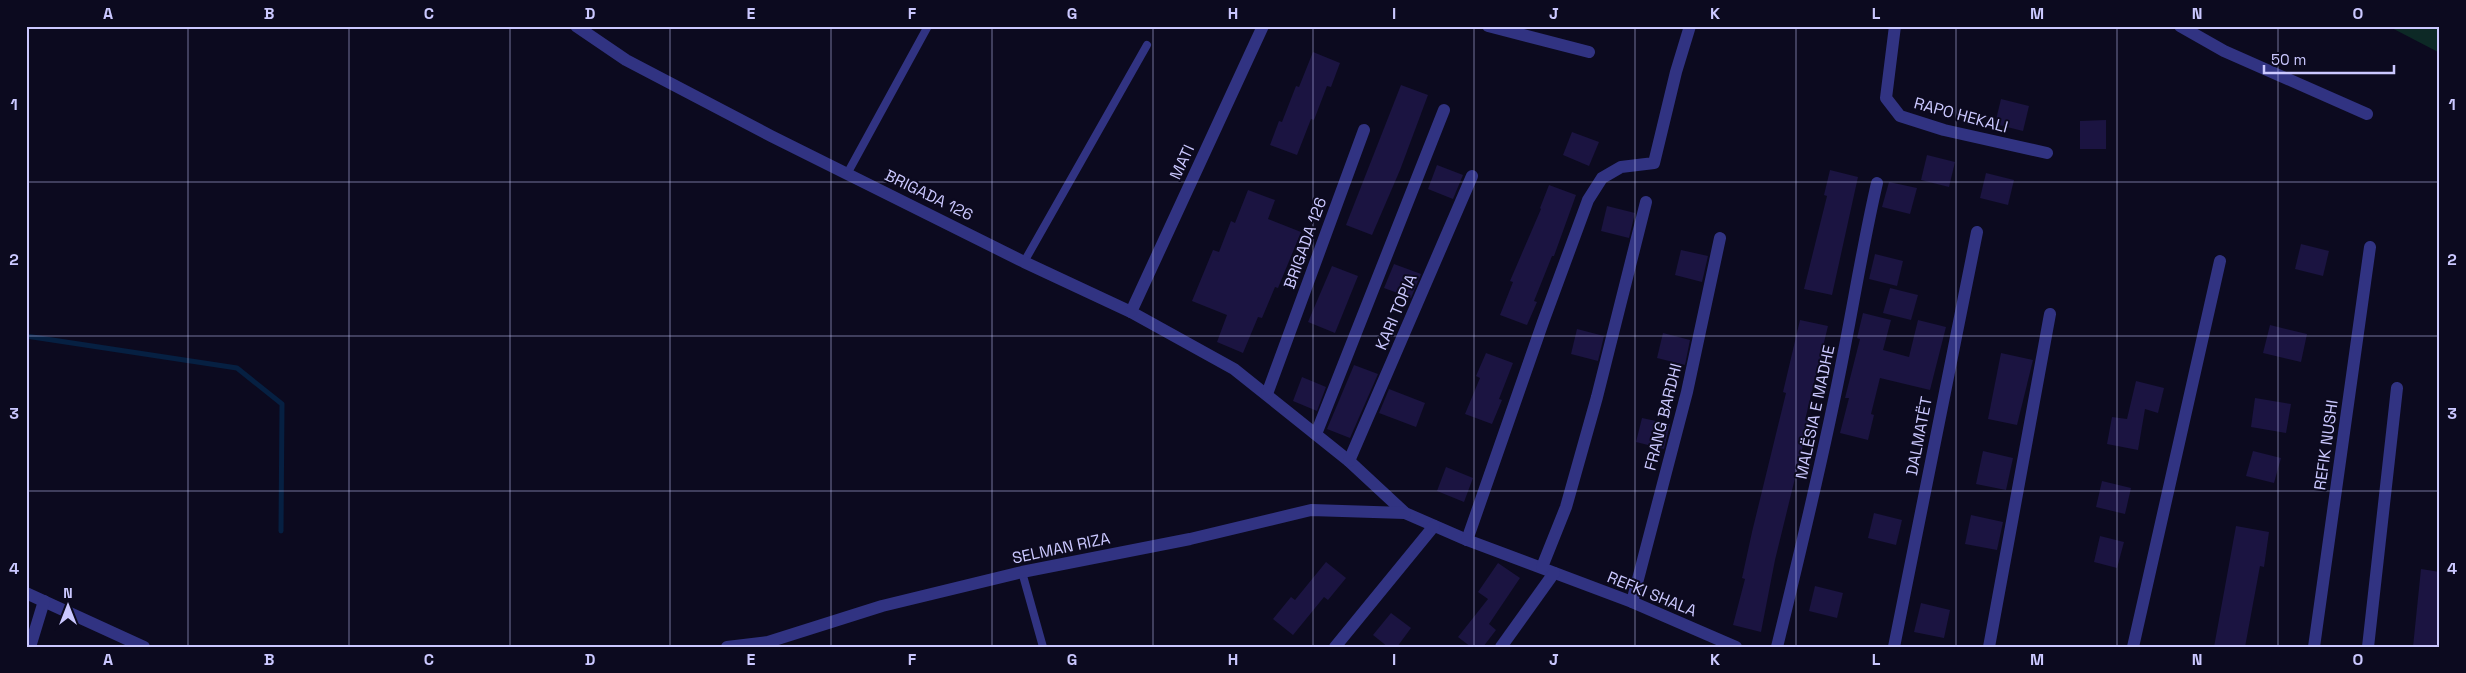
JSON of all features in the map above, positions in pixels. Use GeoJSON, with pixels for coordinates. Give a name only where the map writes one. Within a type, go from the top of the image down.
{"type":"FeatureCollection","features":[{"type":"Feature","properties":{"kind":"street","name":"BRIGADA 126"},"geometry":{"type":"LineString","coordinates":[[576,26],[626,60],[847,174],[1024,262],[1131,312],[1234,369],[1349,461],[1405,513]]}},
{"type":"Feature","properties":{"kind":"street","name":"MATI"},"geometry":{"type":"LineString","coordinates":[[1131,312],[1263,26]]}},
{"type":"Feature","properties":{"kind":"street"},"geometry":{"type":"LineString","coordinates":[[1488,26],[1589,52]]}},
{"type":"Feature","properties":{"kind":"street"},"geometry":{"type":"LineString","coordinates":[[1467,540],[1588,200],[1602,178],[1620,167],[1654,163],[1676,72],[1690,26]]}},
{"type":"Feature","properties":{"kind":"street","name":"RAPO HEKALI"},"geometry":{"type":"LineString","coordinates":[[1895,26],[1886,98],[1900,116],[1944,130],[2047,153]]}},
{"type":"Feature","properties":{"kind":"street"},"geometry":{"type":"LineString","coordinates":[[2180,26],[2224,51],[2367,114]]}},
{"type":"Feature","properties":{"kind":"street"},"geometry":{"type":"LineString","coordinates":[[1316,434],[1444,110]]}},
{"type":"Feature","properties":{"kind":"street","name":"BRIGADA 126"},"geometry":{"type":"LineString","coordinates":[[1267,394],[1364,130]]}},
{"type":"Feature","properties":{"kind":"street","name":"KARI TOPIA"},"geometry":{"type":"LineString","coordinates":[[1349,461],[1472,176]]}},
{"type":"Feature","properties":{"kind":"street","name":"MALËSIA E MADHE"},"geometry":{"type":"LineString","coordinates":[[1776,647],[1811,510],[1877,183]]}},
{"type":"Feature","properties":{"kind":"street"},"geometry":{"type":"LineString","coordinates":[[1542,567],[1566,507],[1597,397],[1646,202]]}},
{"type":"Feature","properties":{"kind":"street","name":"DALMATËT"},"geometry":{"type":"LineString","coordinates":[[1894,647],[1977,232]]}},
{"type":"Feature","properties":{"kind":"street","name":"FRANG BARDHI"},"geometry":{"type":"LineString","coordinates":[[1632,602],[1687,392],[1720,238]]}},
{"type":"Feature","properties":{"kind":"street","name":"REFIK NUSHI"},"geometry":{"type":"LineString","coordinates":[[2314,647],[2370,248]]}},
{"type":"Feature","properties":{"kind":"street"},"geometry":{"type":"LineString","coordinates":[[2133,647],[2220,261]]}},
{"type":"Feature","properties":{"kind":"street"},"geometry":{"type":"LineString","coordinates":[[1989,647],[2050,314]]}},
{"type":"Feature","properties":{"kind":"street"},"geometry":{"type":"LineString","coordinates":[[2368,647],[2397,388]]}},
{"type":"Feature","properties":{"kind":"street","name":"SELMAN RIZA"},"geometry":{"type":"LineString","coordinates":[[728,647],[768,642],[882,606],[1022,572],[1190,539],[1312,510],[1405,513]]}},
{"type":"Feature","properties":{"kind":"street","name":"REFKI SHALA"},"geometry":{"type":"LineString","coordinates":[[1405,513],[1467,540],[1632,602],[1736,647]]}},
{"type":"Feature","properties":{"kind":"street"},"geometry":{"type":"LineString","coordinates":[[1335,647],[1434,526]]}},
{"type":"Feature","properties":{"kind":"street"},"geometry":{"type":"LineString","coordinates":[[1501,647],[1554,572]]}},
{"type":"Feature","properties":{"kind":"street"},"geometry":{"type":"LineString","coordinates":[[26,593],[144,647]]}},
{"type":"Feature","properties":{"kind":"street"},"geometry":{"type":"LineString","coordinates":[[30,647],[44,601]]}},
{"type":"Feature","properties":{"kind":"lane"},"geometry":{"type":"LineString","coordinates":[[847,174],[928,26]]}},
{"type":"Feature","properties":{"kind":"lane"},"geometry":{"type":"LineString","coordinates":[[1024,262],[1147,45]]}},
{"type":"Feature","properties":{"kind":"lane"},"geometry":{"type":"LineString","coordinates":[[1022,572],[1043,647]]}},
{"type":"Feature","properties":{"kind":"green space"},"geometry":{"type":"Polygon","coordinates":[[[2388,26],[2440,26],[2440,53],[2388,26]]]}},
{"type":"Feature","properties":{"kind":"building"},"geometry":{"type":"Polygon","coordinates":[[[1313,52],[1340,63],[1331,87],[1327,86],[1314,120],[1311,119],[1297,155],[1270,145],[1279,121],[1282,122],[1296,86],[1299,87],[1313,52]]]}},
{"type":"Feature","properties":{"kind":"building"},"geometry":{"type":"Polygon","coordinates":[[[1401,85],[1428,95],[1400,170],[1372,235],[1346,225],[1401,85]]]}},
{"type":"Feature","properties":{"kind":"building"},"geometry":{"type":"Polygon","coordinates":[[[2001,99],[2029,106],[2023,131],[1995,124],[2001,99]]]}},
{"type":"Feature","properties":{"kind":"building"},"geometry":{"type":"Polygon","coordinates":[[[2106,120],[2106,149],[2080,149],[2080,121],[2106,120]]]}},
{"type":"Feature","properties":{"kind":"building"},"geometry":{"type":"Polygon","coordinates":[[[1572,132],[1599,142],[1589,166],[1563,155],[1572,132]]]}},
{"type":"Feature","properties":{"kind":"building"},"geometry":{"type":"Polygon","coordinates":[[[1927,155],[1955,162],[1949,187],[1921,180],[1927,155]]]}},
{"type":"Feature","properties":{"kind":"building"},"geometry":{"type":"Polygon","coordinates":[[[1437,165],[1463,175],[1453,199],[1428,189],[1437,165]]]}},
{"type":"Feature","properties":{"kind":"building"},"geometry":{"type":"Polygon","coordinates":[[[1830,170],[1858,177],[1832,295],[1804,289],[1827,196],[1824,195],[1830,170]]]}},
{"type":"Feature","properties":{"kind":"building"},"geometry":{"type":"Polygon","coordinates":[[[1986,173],[2014,180],[2008,205],[1980,198],[1986,173]]]}},
{"type":"Feature","properties":{"kind":"building"},"geometry":{"type":"Polygon","coordinates":[[[1889,182],[1917,188],[1910,214],[1882,207],[1889,182]]]}},
{"type":"Feature","properties":{"kind":"building"},"geometry":{"type":"Polygon","coordinates":[[[1549,185],[1576,195],[1554,256],[1552,256],[1534,301],[1537,302],[1527,325],[1500,315],[1513,282],[1510,281],[1541,209],[1549,185]]]}},
{"type":"Feature","properties":{"kind":"building"},"geometry":{"type":"Polygon","coordinates":[[[1248,190],[1275,200],[1268,219],[1301,232],[1278,288],[1275,287],[1262,318],[1258,317],[1243,353],[1217,342],[1227,315],[1192,301],[1213,250],[1219,252],[1231,221],[1235,223],[1248,190]]]}},
{"type":"Feature","properties":{"kind":"building"},"geometry":{"type":"Polygon","coordinates":[[[1607,206],[1635,213],[1629,238],[1601,231],[1607,206]]]}},
{"type":"Feature","properties":{"kind":"building"},"geometry":{"type":"Polygon","coordinates":[[[2301,244],[2329,251],[2323,276],[2295,269],[2301,244]]]}},
{"type":"Feature","properties":{"kind":"building"},"geometry":{"type":"Polygon","coordinates":[[[1681,250],[1708,256],[1702,282],[1675,275],[1681,250]]]}},
{"type":"Feature","properties":{"kind":"building"},"geometry":{"type":"Polygon","coordinates":[[[1875,254],[1903,261],[1897,286],[1869,279],[1875,254]]]}},
{"type":"Feature","properties":{"kind":"building"},"geometry":{"type":"Polygon","coordinates":[[[1394,264],[1421,274],[1411,298],[1384,288],[1394,264]]]}},
{"type":"Feature","properties":{"kind":"building"},"geometry":{"type":"Polygon","coordinates":[[[1332,266],[1358,276],[1335,333],[1308,322],[1332,266]]]}},
{"type":"Feature","properties":{"kind":"building"},"geometry":{"type":"Polygon","coordinates":[[[1890,288],[1918,295],[1911,320],[1883,313],[1890,288]]]}},
{"type":"Feature","properties":{"kind":"building"},"geometry":{"type":"Polygon","coordinates":[[[1863,313],[1891,320],[1883,350],[1909,357],[1918,320],[1946,327],[1930,390],[1880,378],[1871,414],[1874,415],[1868,440],[1840,433],[1849,398],[1845,398],[1860,339],[1857,338],[1863,313]]]}},
{"type":"Feature","properties":{"kind":"building"},"geometry":{"type":"Polygon","coordinates":[[[1800,320],[1828,326],[1805,420],[1809,421],[1775,560],[1761,632],[1733,625],[1745,579],[1742,578],[1752,532],[1786,393],[1783,392],[1800,320]]]}},
{"type":"Feature","properties":{"kind":"building"},"geometry":{"type":"Polygon","coordinates":[[[2270,325],[2307,334],[2301,362],[2263,353],[2270,325]]]}},
{"type":"Feature","properties":{"kind":"building"},"geometry":{"type":"Polygon","coordinates":[[[1577,329],[1604,336],[1598,361],[1571,354],[1577,329]]]}},
{"type":"Feature","properties":{"kind":"building"},"geometry":{"type":"Polygon","coordinates":[[[1663,333],[1690,340],[1685,365],[1657,358],[1663,333]]]}},
{"type":"Feature","properties":{"kind":"building"},"geometry":{"type":"Polygon","coordinates":[[[1486,353],[1513,363],[1499,399],[1502,400],[1492,424],[1465,414],[1480,378],[1476,376],[1486,353]]]}},
{"type":"Feature","properties":{"kind":"building"},"geometry":{"type":"Polygon","coordinates":[[[2001,353],[2033,360],[2017,425],[1988,419],[2001,353]]]}},
{"type":"Feature","properties":{"kind":"building"},"geometry":{"type":"Polygon","coordinates":[[[1354,365],[1378,374],[1350,438],[1327,429],[1354,365]]]}},
{"type":"Feature","properties":{"kind":"building"},"geometry":{"type":"Polygon","coordinates":[[[1302,377],[1326,387],[1317,411],[1293,401],[1302,377]]]}},
{"type":"Feature","properties":{"kind":"building"},"geometry":{"type":"Polygon","coordinates":[[[2136,381],[2164,388],[2158,413],[2145,409],[2138,450],[2107,444],[2112,417],[2127,419],[2136,381]]]}},
{"type":"Feature","properties":{"kind":"building"},"geometry":{"type":"Polygon","coordinates":[[[1389,389],[1425,403],[1416,427],[1379,413],[1389,389]]]}},
{"type":"Feature","properties":{"kind":"building"},"geometry":{"type":"Polygon","coordinates":[[[2255,398],[2291,404],[2286,433],[2251,427],[2255,398]]]}},
{"type":"Feature","properties":{"kind":"building"},"geometry":{"type":"Polygon","coordinates":[[[1642,418],[1670,424],[1664,449],[1636,442],[1642,418]]]}},
{"type":"Feature","properties":{"kind":"building"},"geometry":{"type":"Polygon","coordinates":[[[1983,451],[2013,458],[2006,490],[1976,484],[1983,451]]]}},
{"type":"Feature","properties":{"kind":"building"},"geometry":{"type":"Polygon","coordinates":[[[2253,451],[2281,458],[2274,483],[2246,476],[2253,451]]]}},
{"type":"Feature","properties":{"kind":"building"},"geometry":{"type":"Polygon","coordinates":[[[1446,467],[1473,478],[1464,502],[1437,491],[1446,467]]]}},
{"type":"Feature","properties":{"kind":"building"},"geometry":{"type":"Polygon","coordinates":[[[2102,481],[2131,488],[2125,514],[2096,507],[2102,481]]]}},
{"type":"Feature","properties":{"kind":"building"},"geometry":{"type":"Polygon","coordinates":[[[1874,513],[1902,520],[1896,545],[1868,538],[1874,513]]]}},
{"type":"Feature","properties":{"kind":"building"},"geometry":{"type":"Polygon","coordinates":[[[1971,515],[2003,522],[1997,550],[1965,544],[1971,515]]]}},
{"type":"Feature","properties":{"kind":"building"},"geometry":{"type":"Polygon","coordinates":[[[2236,526],[2269,532],[2264,567],[2260,566],[2245,647],[2214,647],[2236,526]]]}},
{"type":"Feature","properties":{"kind":"building"},"geometry":{"type":"Polygon","coordinates":[[[2100,536],[2124,542],[2117,568],[2094,562],[2100,536]]]}},
{"type":"Feature","properties":{"kind":"building"},"geometry":{"type":"Polygon","coordinates":[[[1326,562],[1346,578],[1328,600],[1324,597],[1293,635],[1273,619],[1291,597],[1295,600],[1326,562]]]}},
{"type":"Feature","properties":{"kind":"building"},"geometry":{"type":"Polygon","coordinates":[[[1498,563],[1520,578],[1489,624],[1496,630],[1483,647],[1471,647],[1458,637],[1488,599],[1478,592],[1498,563]]]}},
{"type":"Feature","properties":{"kind":"building"},"geometry":{"type":"Polygon","coordinates":[[[2421,569],[2440,572],[2440,647],[2413,647],[2421,569]]]}},
{"type":"Feature","properties":{"kind":"building"},"geometry":{"type":"Polygon","coordinates":[[[1815,586],[1843,593],[1837,618],[1809,611],[1815,586]]]}},
{"type":"Feature","properties":{"kind":"building"},"geometry":{"type":"Polygon","coordinates":[[[1921,603],[1950,610],[1944,638],[1914,632],[1921,603]]]}},
{"type":"Feature","properties":{"kind":"building"},"geometry":{"type":"Polygon","coordinates":[[[1391,613],[1411,628],[1397,647],[1388,647],[1373,635],[1391,613]]]}},
{"type":"Feature","properties":{"kind":"waterway"},"geometry":{"type":"LineString","coordinates":[[26,336],[237,368],[282,404],[281,531]]}}]}
